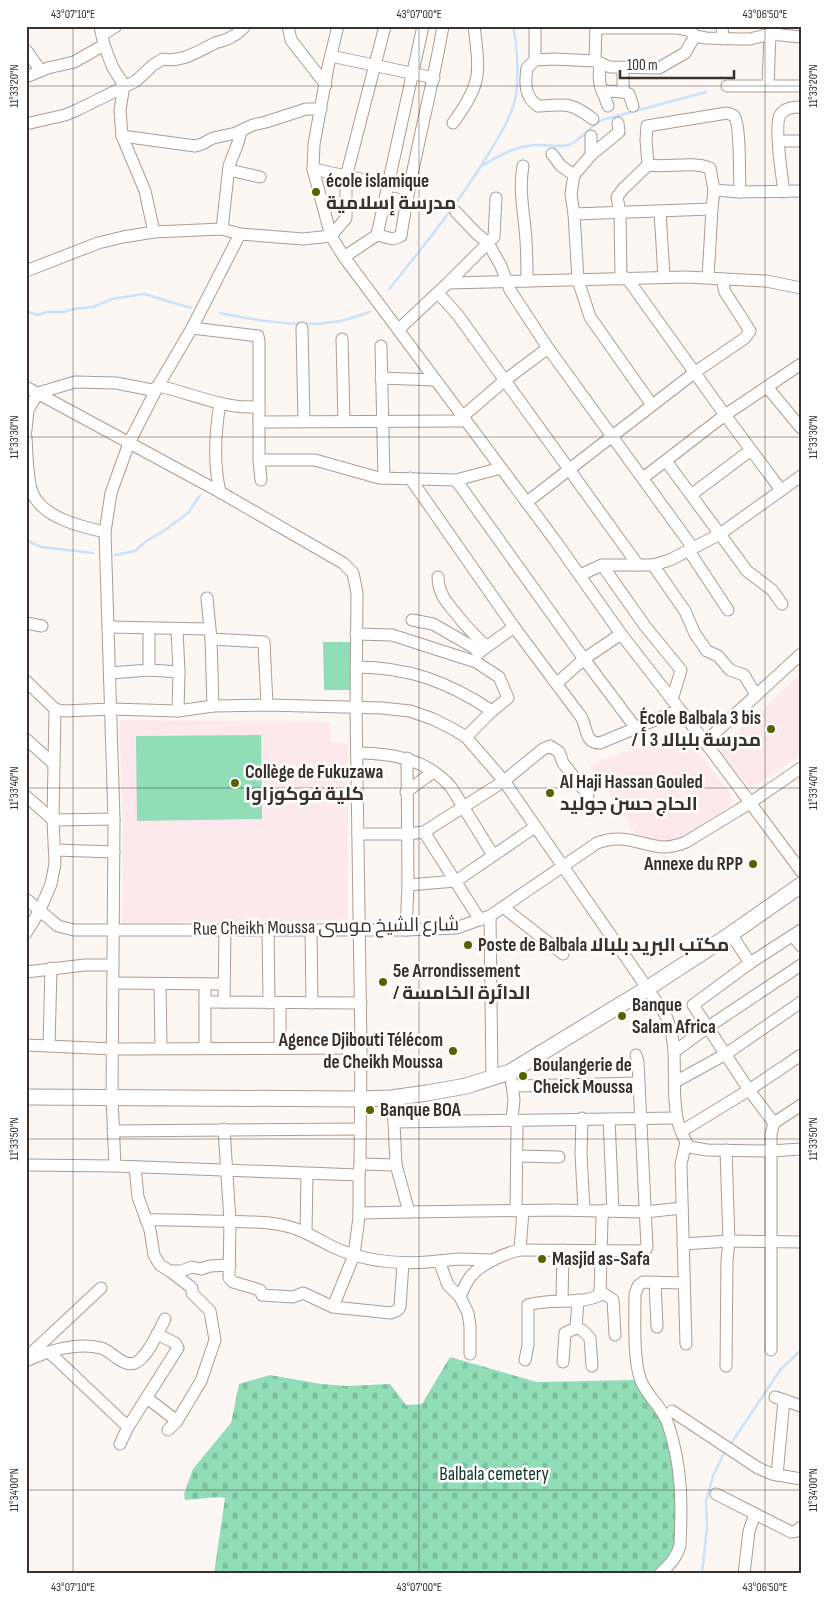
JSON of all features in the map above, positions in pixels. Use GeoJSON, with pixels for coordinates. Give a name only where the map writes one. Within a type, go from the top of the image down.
{"type":"FeatureCollection","features":[{"type":"Feature","properties":{"kind":"main road"},"geometry":{"type":"LineString","coordinates":[[26,1097],[391,1098],[442,1090],[492,1078],[511,1079],[731,934],[801,885]]}},
{"type":"Feature","properties":{"kind":"street"},"geometry":{"type":"LineString","coordinates":[[26,76],[74,62],[102,35],[116,26]]}},
{"type":"Feature","properties":{"kind":"street"},"geometry":{"type":"LineString","coordinates":[[26,124],[65,115],[136,80],[163,59],[180,59],[201,51],[232,37],[245,26]]}},
{"type":"Feature","properties":{"kind":"street"},"geometry":{"type":"LineString","coordinates":[[288,26],[291,40],[326,85]]}},
{"type":"Feature","properties":{"kind":"street"},"geometry":{"type":"LineString","coordinates":[[338,26],[314,144],[313,169],[331,236],[344,257],[399,329],[621,634],[705,742],[801,871]]}},
{"type":"Feature","properties":{"kind":"street"},"geometry":{"type":"LineString","coordinates":[[26,271],[98,243],[154,232],[222,230],[240,234],[303,239],[331,236],[346,218],[346,177],[385,26]]}},
{"type":"Feature","properties":{"kind":"street"},"geometry":{"type":"LineString","coordinates":[[344,257],[377,235],[423,26]]}},
{"type":"Feature","properties":{"kind":"street"},"geometry":{"type":"LineString","coordinates":[[377,235],[393,239],[401,236],[408,189],[434,78],[443,26]]}},
{"type":"Feature","properties":{"kind":"street"},"geometry":{"type":"LineString","coordinates":[[453,123],[466,106],[474,90],[478,73],[474,26]]}},
{"type":"Feature","properties":{"kind":"street"},"geometry":{"type":"LineString","coordinates":[[535,26],[535,60]]}},
{"type":"Feature","properties":{"kind":"street"},"geometry":{"type":"LineString","coordinates":[[722,26],[723,39]]}},
{"type":"Feature","properties":{"kind":"street"},"geometry":{"type":"LineString","coordinates":[[608,106],[601,90],[596,27],[676,28],[689,30],[696,36],[723,39],[750,39],[773,30],[801,37]]}},
{"type":"Feature","properties":{"kind":"street"},"geometry":{"type":"LineString","coordinates":[[768,85],[773,30]]}},
{"type":"Feature","properties":{"kind":"street"},"geometry":{"type":"LineString","coordinates":[[102,35],[113,68],[124,86],[120,110],[122,136],[145,191],[154,232]]}},
{"type":"Feature","properties":{"kind":"street"},"geometry":{"type":"LineString","coordinates":[[593,119],[569,105],[538,106],[534,103],[525,87],[527,68],[535,60],[554,59],[598,62],[610,67],[659,68],[685,53],[696,36]]}},
{"type":"Feature","properties":{"kind":"street"},"geometry":{"type":"LineString","coordinates":[[26,50],[41,71]]}},
{"type":"Feature","properties":{"kind":"street"},"geometry":{"type":"LineString","coordinates":[[331,56],[434,78]]}},
{"type":"Feature","properties":{"kind":"street"},"geometry":{"type":"LineString","coordinates":[[623,68],[623,92]]}},
{"type":"Feature","properties":{"kind":"street"},"geometry":{"type":"LineString","coordinates":[[727,86],[801,86]]}},
{"type":"Feature","properties":{"kind":"street"},"geometry":{"type":"LineString","coordinates":[[604,95],[607,91],[629,94],[633,106]]}},
{"type":"Feature","properties":{"kind":"street"},"geometry":{"type":"LineString","coordinates":[[784,192],[778,141],[779,117],[784,110],[792,107],[801,107]]}},
{"type":"Feature","properties":{"kind":"street"},"geometry":{"type":"LineString","coordinates":[[122,136],[195,146],[213,138],[236,134],[253,125],[306,109],[320,110]]}},
{"type":"Feature","properties":{"kind":"street"},"geometry":{"type":"LineString","coordinates":[[648,165],[647,126],[727,113],[734,116],[737,122],[740,192]]}},
{"type":"Feature","properties":{"kind":"street"},"geometry":{"type":"LineString","coordinates":[[618,123],[619,132],[591,155],[574,175],[571,194],[578,280],[590,317],[652,405]]}},
{"type":"Feature","properties":{"kind":"street"},"geometry":{"type":"LineString","coordinates":[[222,230],[229,170],[241,131]]}},
{"type":"Feature","properties":{"kind":"street"},"geometry":{"type":"LineString","coordinates":[[591,136],[591,155]]}},
{"type":"Feature","properties":{"kind":"street"},"geometry":{"type":"LineString","coordinates":[[778,141],[801,141]]}},
{"type":"Feature","properties":{"kind":"street"},"geometry":{"type":"LineString","coordinates":[[552,154],[561,166],[574,175]]}},
{"type":"Feature","properties":{"kind":"street"},"geometry":{"type":"LineString","coordinates":[[648,165],[659,167],[703,165],[710,168],[714,190],[708,278]]}},
{"type":"Feature","properties":{"kind":"street"},"geometry":{"type":"LineString","coordinates":[[648,165],[617,197],[620,212],[624,278],[781,490]]}},
{"type":"Feature","properties":{"kind":"street"},"geometry":{"type":"LineString","coordinates":[[523,166],[520,182],[525,230],[527,281]]}},
{"type":"Feature","properties":{"kind":"street"},"geometry":{"type":"LineString","coordinates":[[313,169],[408,189]]}},
{"type":"Feature","properties":{"kind":"street"},"geometry":{"type":"LineString","coordinates":[[229,170],[260,177]]}},
{"type":"Feature","properties":{"kind":"street"},"geometry":{"type":"LineString","coordinates":[[714,190],[740,192],[801,191]]}},
{"type":"Feature","properties":{"kind":"street"},"geometry":{"type":"LineString","coordinates":[[399,329],[494,237],[496,198]]}},
{"type":"Feature","properties":{"kind":"street"},"geometry":{"type":"LineString","coordinates":[[574,214],[712,209]]}},
{"type":"Feature","properties":{"kind":"street"},"geometry":{"type":"LineString","coordinates":[[660,211],[664,277]]}},
{"type":"Feature","properties":{"kind":"street"},"geometry":{"type":"LineString","coordinates":[[456,212],[488,243],[510,290],[548,348],[643,478],[728,610]]}},
{"type":"Feature","properties":{"kind":"street"},"geometry":{"type":"LineString","coordinates":[[115,1166],[112,1097],[114,818],[105,532],[111,493],[129,443],[158,386],[192,328],[240,234]]}},
{"type":"Feature","properties":{"kind":"street"},"geometry":{"type":"LineString","coordinates":[[448,283],[664,277],[766,281],[801,288]]}},
{"type":"Feature","properties":{"kind":"street"},"geometry":{"type":"LineString","coordinates":[[526,502],[694,373],[745,338],[750,331],[725,292],[722,279]]}},
{"type":"Feature","properties":{"kind":"street"},"geometry":{"type":"LineString","coordinates":[[438,293],[457,314],[638,565]]}},
{"type":"Feature","properties":{"kind":"street"},"geometry":{"type":"LineString","coordinates":[[192,328],[258,336],[261,480]]}},
{"type":"Feature","properties":{"kind":"street"},"geometry":{"type":"LineString","coordinates":[[302,328],[304,421]]}},
{"type":"Feature","properties":{"kind":"street"},"geometry":{"type":"LineString","coordinates":[[342,339],[344,421]]}},
{"type":"Feature","properties":{"kind":"street"},"geometry":{"type":"LineString","coordinates":[[380,346],[384,478]]}},
{"type":"Feature","properties":{"kind":"street"},"geometry":{"type":"LineString","coordinates":[[259,422],[463,419],[504,381],[548,348]]}},
{"type":"Feature","properties":{"kind":"street"},"geometry":{"type":"LineString","coordinates":[[643,478],[725,415],[801,364]]}},
{"type":"Feature","properties":{"kind":"street"},"geometry":{"type":"LineString","coordinates":[[380,378],[435,380]]}},
{"type":"Feature","properties":{"kind":"street"},"geometry":{"type":"LineString","coordinates":[[26,430],[28,410],[38,393],[74,382],[116,384],[152,390],[158,386],[182,391],[220,403],[259,407]]}},
{"type":"Feature","properties":{"kind":"street"},"geometry":{"type":"LineString","coordinates":[[26,387],[220,492],[343,563],[353,573],[357,592],[356,708],[362,1048],[359,1213],[354,1255],[334,1307]]}},
{"type":"Feature","properties":{"kind":"street"},"geometry":{"type":"LineString","coordinates":[[767,387],[801,428]]}},
{"type":"Feature","properties":{"kind":"street"},"geometry":{"type":"LineString","coordinates":[[220,403],[215,433],[217,479],[220,492]]}},
{"type":"Feature","properties":{"kind":"street"},"geometry":{"type":"LineString","coordinates":[[26,438],[27,461],[32,492],[39,503],[56,516],[76,526],[105,532]]}},
{"type":"Feature","properties":{"kind":"street"},"geometry":{"type":"LineString","coordinates":[[691,495],[751,450]]}},
{"type":"Feature","properties":{"kind":"street"},"geometry":{"type":"LineString","coordinates":[[260,460],[315,460],[384,478],[456,480],[501,468]]}},
{"type":"Feature","properties":{"kind":"street"},"geometry":{"type":"LineString","coordinates":[[666,461],[747,571],[772,590],[782,604]]}},
{"type":"Feature","properties":{"kind":"street"},"geometry":{"type":"LineString","coordinates":[[580,576],[602,565],[653,565],[670,560],[720,534],[801,476]]}},
{"type":"Feature","properties":{"kind":"street"},"geometry":{"type":"LineString","coordinates":[[410,478],[514,627],[581,717],[588,738],[595,743],[600,743],[635,727],[675,705]]}},
{"type":"Feature","properties":{"kind":"street"},"geometry":{"type":"LineString","coordinates":[[456,480],[635,727]]}},
{"type":"Feature","properties":{"kind":"street"},"geometry":{"type":"LineString","coordinates":[[602,565],[646,626],[681,670],[675,705]]}},
{"type":"Feature","properties":{"kind":"street"},"geometry":{"type":"LineString","coordinates":[[653,565],[685,611],[695,634],[707,651],[718,656],[730,670],[744,675],[756,696]]}},
{"type":"Feature","properties":{"kind":"street"},"geometry":{"type":"LineString","coordinates":[[438,577],[438,586],[450,608],[470,631],[481,654]]}},
{"type":"Feature","properties":{"kind":"street"},"geometry":{"type":"LineString","coordinates":[[207,598],[213,706]]}},
{"type":"Feature","properties":{"kind":"street"},"geometry":{"type":"LineString","coordinates":[[412,620],[433,624],[473,647],[499,677],[505,689],[508,698],[492,710],[466,737]]}},
{"type":"Feature","properties":{"kind":"street"},"geometry":{"type":"LineString","coordinates":[[26,622],[42,626]]}},
{"type":"Feature","properties":{"kind":"street"},"geometry":{"type":"LineString","coordinates":[[108,627],[177,629],[264,642],[267,705]]}},
{"type":"Feature","properties":{"kind":"street"},"geometry":{"type":"LineString","coordinates":[[481,654],[514,627]]}},
{"type":"Feature","properties":{"kind":"street"},"geometry":{"type":"LineString","coordinates":[[149,629],[149,670]]}},
{"type":"Feature","properties":{"kind":"street"},"geometry":{"type":"LineString","coordinates":[[177,629],[178,711]]}},
{"type":"Feature","properties":{"kind":"street"},"geometry":{"type":"LineString","coordinates":[[356,634],[392,635],[481,654]]}},
{"type":"Feature","properties":{"kind":"street"},"geometry":{"type":"LineString","coordinates":[[556,683],[584,659],[621,634]]}},
{"type":"Feature","properties":{"kind":"street"},"geometry":{"type":"LineString","coordinates":[[705,742],[801,654]]}},
{"type":"Feature","properties":{"kind":"street"},"geometry":{"type":"LineString","coordinates":[[356,667],[392,669],[414,673],[475,699],[492,710]]}},
{"type":"Feature","properties":{"kind":"street"},"geometry":{"type":"LineString","coordinates":[[110,673],[149,670],[179,672]]}},
{"type":"Feature","properties":{"kind":"street"},"geometry":{"type":"LineString","coordinates":[[29,688],[55,709],[64,711],[111,709],[178,711],[213,706],[267,705],[382,708],[410,711],[433,719],[466,737],[504,781],[648,988],[670,1025],[675,1051],[677,1118],[689,1147],[770,1151],[801,1149]]}},
{"type":"Feature","properties":{"kind":"street"},"geometry":{"type":"LineString","coordinates":[[26,933],[39,912],[54,871],[55,709]]}},
{"type":"Feature","properties":{"kind":"street"},"geometry":{"type":"LineString","coordinates":[[26,739],[54,764]]}},
{"type":"Feature","properties":{"kind":"street"},"geometry":{"type":"LineString","coordinates":[[358,834],[424,832],[504,781],[543,749],[550,746],[559,752],[563,763],[588,795]]}},
{"type":"Feature","properties":{"kind":"street"},"geometry":{"type":"LineString","coordinates":[[357,753],[380,753],[407,758],[434,772],[447,783],[492,855]]}},
{"type":"Feature","properties":{"kind":"street"},"geometry":{"type":"LineString","coordinates":[[406,930],[408,885],[407,758]]}},
{"type":"Feature","properties":{"kind":"street","name":"Rue Cheikh Moussa شارع الشيخ موسى"},"geometry":{"type":"LineString","coordinates":[[26,899],[39,912],[58,926],[65,929],[84,931],[225,929],[406,930],[446,929],[466,926],[502,908],[596,843],[616,839],[648,845],[676,846],[750,803],[801,768]]}},
{"type":"Feature","properties":{"kind":"street"},"geometry":{"type":"LineString","coordinates":[[406,792],[434,772]]}},
{"type":"Feature","properties":{"kind":"street"},"geometry":{"type":"LineString","coordinates":[[26,796],[53,820],[114,818]]}},
{"type":"Feature","properties":{"kind":"street"},"geometry":{"type":"LineString","coordinates":[[408,885],[456,881],[535,827]]}},
{"type":"Feature","properties":{"kind":"street"},"geometry":{"type":"LineString","coordinates":[[424,832],[456,881],[485,918],[492,1078]]}},
{"type":"Feature","properties":{"kind":"street"},"geometry":{"type":"LineString","coordinates":[[55,850],[114,852]]}},
{"type":"Feature","properties":{"kind":"street"},"geometry":{"type":"LineString","coordinates":[[502,908],[563,954]]}},
{"type":"Feature","properties":{"kind":"street"},"geometry":{"type":"LineString","coordinates":[[224,1002],[225,929]]}},
{"type":"Feature","properties":{"kind":"street"},"geometry":{"type":"LineString","coordinates":[[268,929],[280,1048]]}},
{"type":"Feature","properties":{"kind":"street"},"geometry":{"type":"LineString","coordinates":[[311,929],[312,1003]]}},
{"type":"Feature","properties":{"kind":"street"},"geometry":{"type":"LineString","coordinates":[[774,1123],[749,1090],[693,1005],[750,963],[797,933],[801,946]]}},
{"type":"Feature","properties":{"kind":"street"},"geometry":{"type":"LineString","coordinates":[[731,934],[750,963]]}},
{"type":"Feature","properties":{"kind":"street"},"geometry":{"type":"LineString","coordinates":[[26,972],[51,968],[113,965]]}},
{"type":"Feature","properties":{"kind":"street"},"geometry":{"type":"LineString","coordinates":[[675,1051],[801,965]]}},
{"type":"Feature","properties":{"kind":"street"},"geometry":{"type":"LineString","coordinates":[[49,1046],[51,968]]}},
{"type":"Feature","properties":{"kind":"street"},"geometry":{"type":"LineString","coordinates":[[114,983],[224,984]]}},
{"type":"Feature","properties":{"kind":"street"},"geometry":{"type":"LineString","coordinates":[[160,984],[161,1048]]}},
{"type":"Feature","properties":{"kind":"street"},"geometry":{"type":"LineString","coordinates":[[204,984],[205,1048]]}},
{"type":"Feature","properties":{"kind":"street"},"geometry":{"type":"LineString","coordinates":[[205,1002],[361,1004]]}},
{"type":"Feature","properties":{"kind":"street"},"geometry":{"type":"LineString","coordinates":[[675,1082],[726,1054],[801,1002]]}},
{"type":"Feature","properties":{"kind":"street"},"geometry":{"type":"LineString","coordinates":[[26,1045],[113,1049],[362,1048]]}},
{"type":"Feature","properties":{"kind":"street"},"geometry":{"type":"LineString","coordinates":[[460,1297],[470,1277],[506,1252],[520,1250],[639,1251],[646,1249],[648,1244],[638,1062],[636,1055]]}},
{"type":"Feature","properties":{"kind":"street"},"geometry":{"type":"LineString","coordinates":[[686,1344],[681,1164],[684,1137],[801,1055]]}},
{"type":"Feature","properties":{"kind":"street"},"geometry":{"type":"LineString","coordinates":[[512,1119],[514,1100],[511,1079],[538,1086],[638,1083]]}},
{"type":"Feature","properties":{"kind":"street"},"geometry":{"type":"LineString","coordinates":[[391,1098],[396,1165],[409,1212]]}},
{"type":"Feature","properties":{"kind":"street"},"geometry":{"type":"LineString","coordinates":[[771,1350],[771,1130],[774,1123],[801,1105]]}},
{"type":"Feature","properties":{"kind":"street"},"geometry":{"type":"LineString","coordinates":[[582,1118],[581,1154],[584,1210]]}},
{"type":"Feature","properties":{"kind":"street"},"geometry":{"type":"LineString","coordinates":[[394,1122],[677,1118]]}},
{"type":"Feature","properties":{"kind":"street"},"geometry":{"type":"LineString","coordinates":[[512,1119],[517,1123],[520,1250]]}},
{"type":"Feature","properties":{"kind":"street"},"geometry":{"type":"LineString","coordinates":[[525,1360],[528,1345],[528,1305],[599,1296],[602,1218],[609,1210],[609,1119]]}},
{"type":"Feature","properties":{"kind":"street"},"geometry":{"type":"LineString","coordinates":[[113,1132],[224,1129],[360,1129]]}},
{"type":"Feature","properties":{"kind":"street"},"geometry":{"type":"LineString","coordinates":[[224,1129],[230,1221],[229,1278],[233,1282],[260,1290],[262,1295],[293,1297],[303,1293],[334,1307],[391,1313],[398,1310],[400,1304],[403,1263]]}},
{"type":"Feature","properties":{"kind":"street"},"geometry":{"type":"LineString","coordinates":[[726,1150],[729,1241],[727,1260],[726,1366]]}},
{"type":"Feature","properties":{"kind":"street"},"geometry":{"type":"LineString","coordinates":[[517,1156],[559,1157]]}},
{"type":"Feature","properties":{"kind":"street"},"geometry":{"type":"LineString","coordinates":[[26,1165],[115,1166],[307,1174],[396,1165]]}},
{"type":"Feature","properties":{"kind":"street"},"geometry":{"type":"LineString","coordinates":[[135,1167],[136,1192],[150,1230],[156,1259],[160,1265],[192,1288],[192,1293],[210,1311],[214,1340],[201,1381],[177,1421],[168,1430]]}},
{"type":"Feature","properties":{"kind":"street"},"geometry":{"type":"LineString","coordinates":[[306,1233],[307,1174]]}},
{"type":"Feature","properties":{"kind":"street"},"geometry":{"type":"LineString","coordinates":[[359,1213],[584,1210],[645,1212],[682,1208]]}},
{"type":"Feature","properties":{"kind":"street"},"geometry":{"type":"LineString","coordinates":[[146,1220],[174,1219],[272,1224],[306,1233],[354,1255],[403,1263],[458,1259],[493,1260]]}},
{"type":"Feature","properties":{"kind":"street"},"geometry":{"type":"LineString","coordinates":[[683,1244],[729,1241],[801,1242]]}},
{"type":"Feature","properties":{"kind":"street"},"geometry":{"type":"LineString","coordinates":[[562,1250],[562,1301]]}},
{"type":"Feature","properties":{"kind":"street"},"geometry":{"type":"LineString","coordinates":[[439,1261],[448,1284],[460,1297],[469,1319],[470,1354]]}},
{"type":"Feature","properties":{"kind":"street"},"geometry":{"type":"LineString","coordinates":[[170,1271],[180,1271],[192,1267],[201,1269],[210,1266],[230,1266]]}},
{"type":"Feature","properties":{"kind":"street"},"geometry":{"type":"LineString","coordinates":[[660,1574],[675,1558],[680,1545],[682,1489],[668,1422],[642,1383],[637,1361],[635,1299],[636,1289],[643,1282],[684,1283]]}},
{"type":"Feature","properties":{"kind":"street"},"geometry":{"type":"LineString","coordinates":[[656,1282],[657,1327]]}},
{"type":"Feature","properties":{"kind":"street"},"geometry":{"type":"LineString","coordinates":[[26,1360],[101,1288]]}},
{"type":"Feature","properties":{"kind":"street"},"geometry":{"type":"LineString","coordinates":[[600,1291],[613,1300],[615,1335]]}},
{"type":"Feature","properties":{"kind":"street"},"geometry":{"type":"LineString","coordinates":[[576,1328],[578,1300]]}},
{"type":"Feature","properties":{"kind":"street"},"geometry":{"type":"LineString","coordinates":[[26,1360],[67,1348],[98,1348],[105,1350],[124,1362],[133,1364],[143,1356],[165,1319]]}},
{"type":"Feature","properties":{"kind":"street"},"geometry":{"type":"LineString","coordinates":[[563,1362],[565,1333],[576,1328],[582,1330],[590,1338],[592,1366]]}},
{"type":"Feature","properties":{"kind":"street"},"geometry":{"type":"LineString","coordinates":[[120,1444],[128,1427],[178,1347],[175,1343],[157,1334]]}},
{"type":"Feature","properties":{"kind":"street"},"geometry":{"type":"LineString","coordinates":[[49,1352],[128,1427]]}},
{"type":"Feature","properties":{"kind":"street"},"geometry":{"type":"LineString","coordinates":[[147,1398],[177,1421]]}},
{"type":"Feature","properties":{"kind":"street"},"geometry":{"type":"LineString","coordinates":[[776,1474],[780,1399],[801,1406]]}},
{"type":"Feature","properties":{"kind":"street"},"geometry":{"type":"LineString","coordinates":[[672,1411],[758,1468],[801,1479]]}},
{"type":"Feature","properties":{"kind":"street"},"geometry":{"type":"LineString","coordinates":[[716,1494],[791,1532],[797,1531],[801,1527]]}},
{"type":"Feature","properties":{"kind":"street"},"geometry":{"type":"LineString","coordinates":[[744,1574],[749,1531],[755,1514]]}},
{"type":"Feature","properties":{"kind":"shaded area","name":"École Balbala 3 bis / مدرسة بلبالا 3 أ"},"geometry":{"type":"Polygon","coordinates":[[[801,673],[801,755],[754,786],[748,786],[718,748],[763,710],[801,673]]]}},
{"type":"Feature","properties":{"kind":"shaded area","name":"Collège de Fukuzawa كلية فوكوزاوا"},"geometry":{"type":"Polygon","coordinates":[[[119,720],[330,722],[331,743],[348,744],[348,920],[122,923],[123,822],[119,720]]]}},
{"type":"Feature","properties":{"kind":"shaded area"},"geometry":{"type":"Polygon","coordinates":[[[684,731],[732,796],[731,805],[674,840],[662,841],[637,835],[589,765],[684,731]]]}},
{"type":"Feature","properties":{"kind":"green space"},"geometry":{"type":"Polygon","coordinates":[[[323,642],[350,642],[351,690],[324,690],[323,642]]]}},
{"type":"Feature","properties":{"kind":"green space"},"geometry":{"type":"Polygon","coordinates":[[[261,735],[262,819],[137,821],[136,736],[261,735]]]}},
{"type":"Feature","properties":{"kind":"green space","name":"Balbala cemetery"},"geometry":{"type":"Polygon","coordinates":[[[450,1357],[537,1382],[635,1380],[655,1396],[678,1485],[679,1539],[659,1574],[214,1574],[225,1498],[185,1500],[184,1494],[193,1469],[231,1423],[239,1384],[270,1375],[321,1384],[347,1386],[390,1384],[406,1405],[422,1404],[450,1357]]]}},
{"type":"Feature","properties":{"kind":"waterway"},"geometry":{"type":"LineString","coordinates":[[389,289],[454,206],[478,171],[509,118],[516,95],[517,79],[513,26]]}},
{"type":"Feature","properties":{"kind":"waterway"},"geometry":{"type":"LineString","coordinates":[[482,166],[501,155],[522,147],[571,144],[602,120],[706,92]]}},
{"type":"Feature","properties":{"kind":"waterway"},"geometry":{"type":"LineString","coordinates":[[26,311],[38,315],[46,312],[64,312],[93,307],[112,299],[144,294],[191,308]]}},
{"type":"Feature","properties":{"kind":"waterway"},"geometry":{"type":"LineString","coordinates":[[220,313],[265,321],[310,324],[340,321],[370,312]]}},
{"type":"Feature","properties":{"kind":"waterway"},"geometry":{"type":"LineString","coordinates":[[115,555],[135,551],[145,542],[165,530],[188,513],[200,495]]}},
{"type":"Feature","properties":{"kind":"waterway"},"geometry":{"type":"LineString","coordinates":[[26,540],[41,547],[93,553]]}},
{"type":"Feature","properties":{"kind":"waterway"},"geometry":{"type":"LineString","coordinates":[[730,1445],[781,1369],[801,1350]]}},
{"type":"Feature","properties":{"kind":"waterway"},"geometry":{"type":"LineString","coordinates":[[702,1574],[707,1527],[706,1501],[713,1476],[725,1451]]}},
{"type":"Feature","properties":{"kind":"place","name":"école islamique مدرسة إسلامية"},"geometry":{"type":"Point","coordinates":[316,192]}},
{"type":"Feature","properties":{"kind":"place","name":"École Balbala 3 bis / مدرسة بلبالا 3 أ"},"geometry":{"type":"Point","coordinates":[771,729]}},
{"type":"Feature","properties":{"kind":"place","name":"Collège de Fukuzawa كلية فوكوزاوا"},"geometry":{"type":"Point","coordinates":[235,783]}},
{"type":"Feature","properties":{"kind":"place","name":"Al Haji Hassan Gouled الحاج حسن جوليد"},"geometry":{"type":"Point","coordinates":[550,793]}},
{"type":"Feature","properties":{"kind":"place","name":"Annexe du RPP"},"geometry":{"type":"Point","coordinates":[753,864]}},
{"type":"Feature","properties":{"kind":"place","name":"Poste de Balbala مكتب البريد بلبالا"},"geometry":{"type":"Point","coordinates":[468,945]}},
{"type":"Feature","properties":{"kind":"place","name":"5e Arrondissement / الدائرة الخامسة"},"geometry":{"type":"Point","coordinates":[383,982]}},
{"type":"Feature","properties":{"kind":"place","name":"Banque Salam Africa"},"geometry":{"type":"Point","coordinates":[622,1016]}},
{"type":"Feature","properties":{"kind":"place","name":"Agence Djibouti Télécom de Cheikh Moussa"},"geometry":{"type":"Point","coordinates":[453,1051]}},
{"type":"Feature","properties":{"kind":"place","name":"Boulangerie de Cheick Moussa"},"geometry":{"type":"Point","coordinates":[523,1076]}},
{"type":"Feature","properties":{"kind":"place","name":"Banque BOA"},"geometry":{"type":"Point","coordinates":[370,1110]}},
{"type":"Feature","properties":{"kind":"place","name":"Masjid as-Safa"},"geometry":{"type":"Point","coordinates":[542,1259]}}]}
